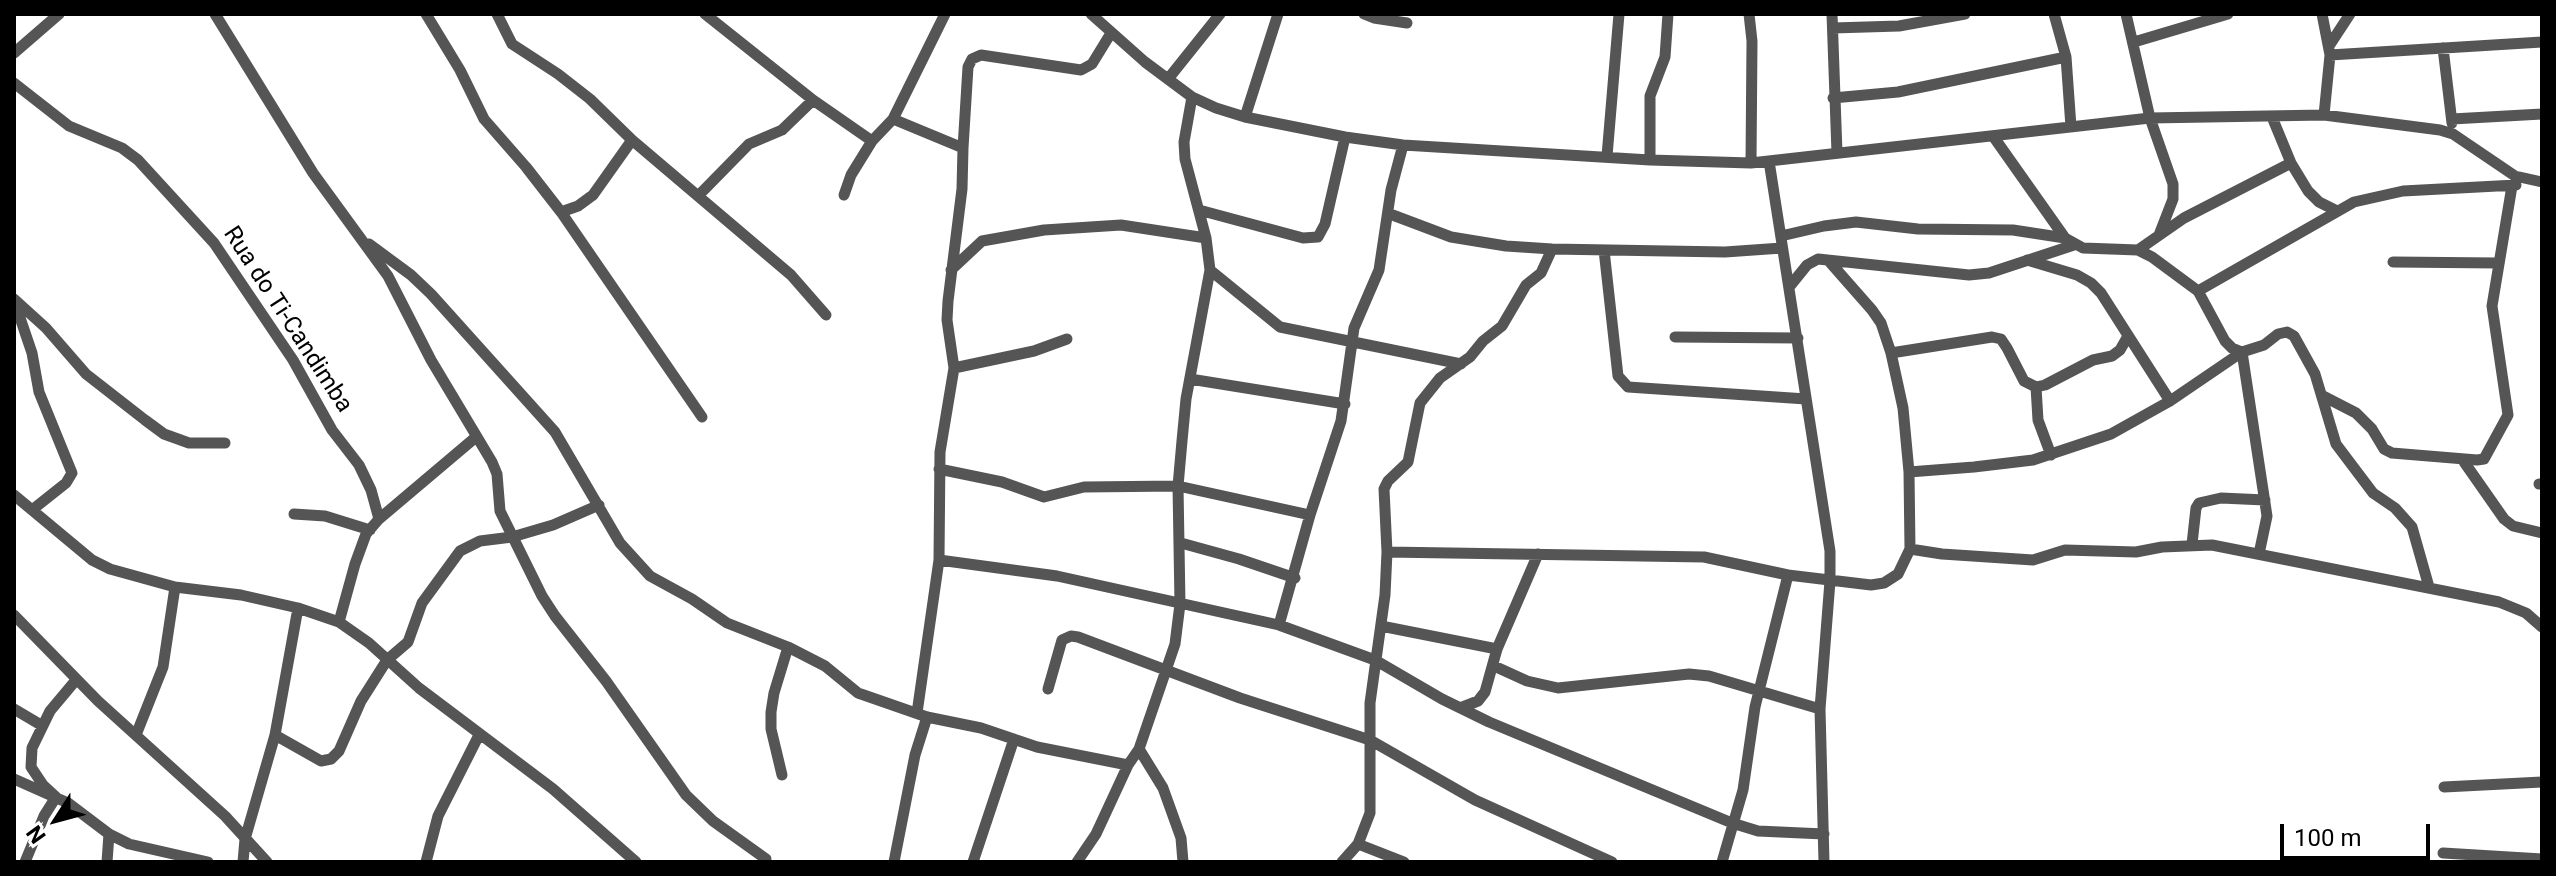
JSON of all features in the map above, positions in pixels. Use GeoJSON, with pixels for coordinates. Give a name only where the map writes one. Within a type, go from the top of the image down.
{"type":"FeatureCollection","features":[{"type":"Feature","properties":{"kind":"street"},"geometry":{"type":"LineString","coordinates":[[14,53],[59,14]]}},
{"type":"Feature","properties":{"kind":"street"},"geometry":{"type":"LineString","coordinates":[[215,14],[313,173],[388,276],[403,309],[497,474],[500,511],[555,616],[606,681],[686,795],[713,821],[766,859]]}},
{"type":"Feature","properties":{"kind":"street"},"geometry":{"type":"LineString","coordinates":[[426,14],[460,70],[484,119],[561,212],[702,417]]}},
{"type":"Feature","properties":{"kind":"street"},"geometry":{"type":"LineString","coordinates":[[497,14],[512,44],[590,99],[632,140],[791,275],[826,315]]}},
{"type":"Feature","properties":{"kind":"street"},"geometry":{"type":"LineString","coordinates":[[705,14],[813,100],[872,141]]}},
{"type":"Feature","properties":{"kind":"street"},"geometry":{"type":"LineString","coordinates":[[844,195],[851,175],[872,141],[893,119],[945,14]]}},
{"type":"Feature","properties":{"kind":"street"},"geometry":{"type":"LineString","coordinates":[[1168,79],[1220,14]]}},
{"type":"Feature","properties":{"kind":"street"},"geometry":{"type":"LineString","coordinates":[[1245,117],[1278,14]]}},
{"type":"Feature","properties":{"kind":"street"},"geometry":{"type":"LineString","coordinates":[[1364,14],[1407,23]]}},
{"type":"Feature","properties":{"kind":"street"},"geometry":{"type":"LineString","coordinates":[[1607,156],[1619,14]]}},
{"type":"Feature","properties":{"kind":"street"},"geometry":{"type":"LineString","coordinates":[[1650,160],[1650,96],[1665,57],[1668,14]]}},
{"type":"Feature","properties":{"kind":"street"},"geometry":{"type":"LineString","coordinates":[[1749,14],[1752,41],[1751,163]]}},
{"type":"Feature","properties":{"kind":"street"},"geometry":{"type":"LineString","coordinates":[[1832,14],[1837,153]]}},
{"type":"Feature","properties":{"kind":"street"},"geometry":{"type":"LineString","coordinates":[[1833,28],[1899,26],[1965,14]]}},
{"type":"Feature","properties":{"kind":"street"},"geometry":{"type":"LineString","coordinates":[[2054,14],[2066,57],[2071,127]]}},
{"type":"Feature","properties":{"kind":"street"},"geometry":{"type":"LineString","coordinates":[[2126,14],[2150,118],[2173,184],[2173,199],[2159,235]]}},
{"type":"Feature","properties":{"kind":"street"},"geometry":{"type":"LineString","coordinates":[[2134,42],[2228,14]]}},
{"type":"Feature","properties":{"kind":"street"},"geometry":{"type":"LineString","coordinates":[[2322,14],[2330,51],[2324,115]]}},
{"type":"Feature","properties":{"kind":"street"},"geometry":{"type":"LineString","coordinates":[[2330,51],[2350,14]]}},
{"type":"Feature","properties":{"kind":"street"},"geometry":{"type":"LineString","coordinates":[[1097,16],[1111,33],[1168,79],[1192,97],[1216,108],[1245,117],[1345,137],[1403,145],[1751,163],[2150,118],[2324,115],[2453,134],[2505,170],[2536,181]]}},
{"type":"Feature","properties":{"kind":"street"},"geometry":{"type":"LineString","coordinates":[[894,862],[922,715],[939,560],[939,469],[954,368],[947,320],[950,270],[962,189],[968,67],[972,59],[981,55],[1081,70],[1092,64],[1111,33]]}},
{"type":"Feature","properties":{"kind":"street"},"geometry":{"type":"LineString","coordinates":[[2330,51],[2542,42]]}},
{"type":"Feature","properties":{"kind":"street"},"geometry":{"type":"LineString","coordinates":[[2443,48],[2453,134]]}},
{"type":"Feature","properties":{"kind":"street"},"geometry":{"type":"LineString","coordinates":[[1833,98],[1898,92],[2066,57]]}},
{"type":"Feature","properties":{"kind":"street","name":"Rua do Ti-Candimba"},"geometry":{"type":"LineString","coordinates":[[14,83],[69,126],[122,148],[138,160],[214,243],[293,360],[332,430],[359,465],[371,490],[379,519]]}},
{"type":"Feature","properties":{"kind":"street"},"geometry":{"type":"LineString","coordinates":[[1077,862],[1096,834],[1128,765],[1139,749],[1175,644],[1180,604],[1178,486],[1190,379],[1210,270],[1206,238],[1185,159],[1184,142],[1192,97]]}},
{"type":"Feature","properties":{"kind":"street"},"geometry":{"type":"LineString","coordinates":[[698,196],[749,144],[782,130],[813,100]]}},
{"type":"Feature","properties":{"kind":"street"},"geometry":{"type":"LineString","coordinates":[[2452,119],[2542,114]]}},
{"type":"Feature","properties":{"kind":"street"},"geometry":{"type":"LineString","coordinates":[[2272,117],[2291,163],[2308,191],[2319,202],[2335,210]]}},
{"type":"Feature","properties":{"kind":"street"},"geometry":{"type":"LineString","coordinates":[[893,119],[963,148]]}},
{"type":"Feature","properties":{"kind":"street"},"geometry":{"type":"LineString","coordinates":[[1993,136],[2069,241]]}},
{"type":"Feature","properties":{"kind":"street"},"geometry":{"type":"LineString","coordinates":[[1199,210],[1303,238],[1318,237],[1325,224],[1345,137]]}},
{"type":"Feature","properties":{"kind":"street"},"geometry":{"type":"LineString","coordinates":[[561,212],[578,206],[593,195],[632,140]]}},
{"type":"Feature","properties":{"kind":"street"},"geometry":{"type":"LineString","coordinates":[[1279,625],[1345,404],[1352,343],[1359,316],[1379,270],[1390,214],[1391,190],[1403,145]]}},
{"type":"Feature","properties":{"kind":"street"},"geometry":{"type":"LineString","coordinates":[[1769,161],[1830,551],[1820,709],[1824,862]]}},
{"type":"Feature","properties":{"kind":"street"},"geometry":{"type":"LineString","coordinates":[[2138,250],[2184,218],[2291,163]]}},
{"type":"Feature","properties":{"kind":"street"},"geometry":{"type":"LineString","coordinates":[[2198,291],[2335,210],[2354,202],[2403,191],[2512,186],[2536,181]]}},
{"type":"Feature","properties":{"kind":"street"},"geometry":{"type":"LineString","coordinates":[[2323,396],[2356,413],[2372,429],[2384,449],[2392,453],[2484,459],[2508,415],[2492,306],[2512,186]]}},
{"type":"Feature","properties":{"kind":"street"},"geometry":{"type":"LineString","coordinates":[[1390,214],[1451,237],[1552,249],[1725,252],[1782,242],[1824,226],[1856,222],[1918,229],[2013,230],[2069,241],[2083,248],[2138,250],[2198,291],[2225,341],[2242,352]]}},
{"type":"Feature","properties":{"kind":"street"},"geometry":{"type":"LineString","coordinates":[[950,270],[982,241],[1044,230],[1121,225],[1206,238]]}},
{"type":"Feature","properties":{"kind":"street"},"geometry":{"type":"LineString","coordinates":[[362,239],[431,294],[555,432],[620,543],[650,576],[727,623],[788,647],[834,672],[850,689],[922,715],[981,728],[1037,747],[1128,765]]}},
{"type":"Feature","properties":{"kind":"street"},"geometry":{"type":"LineString","coordinates":[[1790,286],[1807,265],[1818,259],[1969,275],[1989,273],[2069,241]]}},
{"type":"Feature","properties":{"kind":"street"},"geometry":{"type":"LineString","coordinates":[[1342,862],[1358,844],[1370,813],[1375,660],[1387,552],[1384,489],[1408,462],[1420,403],[1440,378],[1461,364],[1502,326],[1526,285],[1541,273],[1552,249]]}},
{"type":"Feature","properties":{"kind":"street"},"geometry":{"type":"LineString","coordinates":[[1604,250],[1618,376],[1628,387],[1806,399]]}},
{"type":"Feature","properties":{"kind":"street"},"geometry":{"type":"LineString","coordinates":[[1387,552],[1704,557],[1788,575],[1871,585],[1884,583],[1898,574],[1910,549],[1909,472],[1903,408],[1891,353],[1881,323],[1828,260]]}},
{"type":"Feature","properties":{"kind":"street"},"geometry":{"type":"LineString","coordinates":[[2027,260],[2077,275],[2091,283],[2101,293],[2170,401]]}},
{"type":"Feature","properties":{"kind":"street"},"geometry":{"type":"LineString","coordinates":[[2393,262],[2498,263]]}},
{"type":"Feature","properties":{"kind":"street"},"geometry":{"type":"LineString","coordinates":[[1210,270],[1272,323],[1288,330],[1461,364]]}},
{"type":"Feature","properties":{"kind":"street"},"geometry":{"type":"LineString","coordinates":[[14,299],[46,328],[86,374],[155,427],[189,443],[225,443]]}},
{"type":"Feature","properties":{"kind":"street"},"geometry":{"type":"LineString","coordinates":[[14,299],[32,353],[39,392],[72,473],[66,483],[32,510]]}},
{"type":"Feature","properties":{"kind":"street"},"geometry":{"type":"LineString","coordinates":[[1909,472],[1974,467],[2051,455],[2111,434],[2170,401],[2242,352],[2264,345],[2278,334],[2287,332],[2294,336],[2315,374],[2336,444],[2373,493],[2395,508],[2412,527],[2429,587]]}},
{"type":"Feature","properties":{"kind":"street"},"geometry":{"type":"LineString","coordinates":[[1891,353],[1992,337],[2001,339],[2024,381],[2036,387],[2093,360],[2112,356],[2120,350],[2128,336]]}},
{"type":"Feature","properties":{"kind":"street"},"geometry":{"type":"LineString","coordinates":[[1675,337],[1798,338]]}},
{"type":"Feature","properties":{"kind":"street"},"geometry":{"type":"LineString","coordinates":[[954,368],[1034,351],[1067,339]]}},
{"type":"Feature","properties":{"kind":"street"},"geometry":{"type":"LineString","coordinates":[[2242,352],[2267,516],[2259,554]]}},
{"type":"Feature","properties":{"kind":"street"},"geometry":{"type":"LineString","coordinates":[[1190,379],[1345,404]]}},
{"type":"Feature","properties":{"kind":"street"},"geometry":{"type":"LineString","coordinates":[[2036,387],[2038,420],[2051,455]]}},
{"type":"Feature","properties":{"kind":"street"},"geometry":{"type":"LineString","coordinates":[[339,622],[360,547],[370,530],[476,437]]}},
{"type":"Feature","properties":{"kind":"street"},"geometry":{"type":"LineString","coordinates":[[2462,459],[2504,519],[2513,526],[2542,533]]}},
{"type":"Feature","properties":{"kind":"street"},"geometry":{"type":"LineString","coordinates":[[939,469],[1002,482],[1044,497],[1084,487],[1178,486],[1310,515]]}},
{"type":"Feature","properties":{"kind":"street"},"geometry":{"type":"LineString","coordinates":[[14,495],[92,560],[110,569],[175,587],[241,595],[298,608],[339,622],[479,735],[553,789],[636,862]]}},
{"type":"Feature","properties":{"kind":"street"},"geometry":{"type":"LineString","coordinates":[[2192,544],[2199,503],[2221,498],[2265,500]]}},
{"type":"Feature","properties":{"kind":"street"},"geometry":{"type":"LineString","coordinates":[[275,735],[321,761],[331,759],[339,751],[361,701],[387,660],[408,642],[422,603],[460,551],[480,541],[512,537],[553,525],[599,505]]}},
{"type":"Feature","properties":{"kind":"street"},"geometry":{"type":"LineString","coordinates":[[294,514],[325,516],[370,530]]}},
{"type":"Feature","properties":{"kind":"street"},"geometry":{"type":"LineString","coordinates":[[1181,543],[1295,578]]}},
{"type":"Feature","properties":{"kind":"street"},"geometry":{"type":"LineString","coordinates":[[1910,549],[2033,560],[2065,550],[2136,552],[2192,544],[2212,545],[2499,602],[2526,613],[2542,627]]}},
{"type":"Feature","properties":{"kind":"street"},"geometry":{"type":"LineString","coordinates":[[1460,708],[1482,697],[1497,649],[1538,554]]}},
{"type":"Feature","properties":{"kind":"street"},"geometry":{"type":"LineString","coordinates":[[939,560],[1057,576],[1279,625],[1375,660],[1460,708],[1732,823],[1758,831],[1824,834]]}},
{"type":"Feature","properties":{"kind":"street"},"geometry":{"type":"LineString","coordinates":[[1722,862],[1746,773],[1759,691],[1788,575]]}},
{"type":"Feature","properties":{"kind":"street"},"geometry":{"type":"LineString","coordinates":[[136,735],[163,667],[175,587]]}},
{"type":"Feature","properties":{"kind":"street"},"geometry":{"type":"LineString","coordinates":[[243,862],[245,839],[275,735],[298,608]]}},
{"type":"Feature","properties":{"kind":"street"},"geometry":{"type":"LineString","coordinates":[[14,615],[76,680],[225,816],[267,862]]}},
{"type":"Feature","properties":{"kind":"street"},"geometry":{"type":"LineString","coordinates":[[1381,626],[1497,649]]}},
{"type":"Feature","properties":{"kind":"street"},"geometry":{"type":"LineString","coordinates":[[1048,689],[1059,645],[1071,636],[1168,669],[1240,698],[1370,740],[1475,800],[1612,862]]}},
{"type":"Feature","properties":{"kind":"street"},"geometry":{"type":"LineString","coordinates":[[782,775],[771,729],[771,712],[788,647]]}},
{"type":"Feature","properties":{"kind":"street"},"geometry":{"type":"LineString","coordinates":[[1494,666],[1527,681],[1558,688],[1689,674],[1721,678],[1820,709]]}},
{"type":"Feature","properties":{"kind":"street"},"geometry":{"type":"LineString","coordinates":[[56,797],[31,767],[32,748],[41,725],[76,680]]}},
{"type":"Feature","properties":{"kind":"street"},"geometry":{"type":"LineString","coordinates":[[14,709],[41,725]]}},
{"type":"Feature","properties":{"kind":"street"},"geometry":{"type":"LineString","coordinates":[[426,862],[438,816],[479,735]]}},
{"type":"Feature","properties":{"kind":"street"},"geometry":{"type":"LineString","coordinates":[[973,862],[1014,739]]}},
{"type":"Feature","properties":{"kind":"street"},"geometry":{"type":"LineString","coordinates":[[1139,749],[1163,788],[1181,838],[1183,862]]}},
{"type":"Feature","properties":{"kind":"street"},"geometry":{"type":"LineString","coordinates":[[14,779],[68,803],[109,834],[140,847],[208,862]]}},
{"type":"Feature","properties":{"kind":"street"},"geometry":{"type":"LineString","coordinates":[[2444,787],[2542,782]]}},
{"type":"Feature","properties":{"kind":"street"},"geometry":{"type":"LineString","coordinates":[[25,862],[44,816],[56,797]]}},
{"type":"Feature","properties":{"kind":"street"},"geometry":{"type":"LineString","coordinates":[[107,862],[109,834]]}},
{"type":"Feature","properties":{"kind":"street"},"geometry":{"type":"LineString","coordinates":[[1358,844],[1404,862]]}},
{"type":"Feature","properties":{"kind":"street"},"geometry":{"type":"LineString","coordinates":[[2443,853],[2542,859]]}}]}
